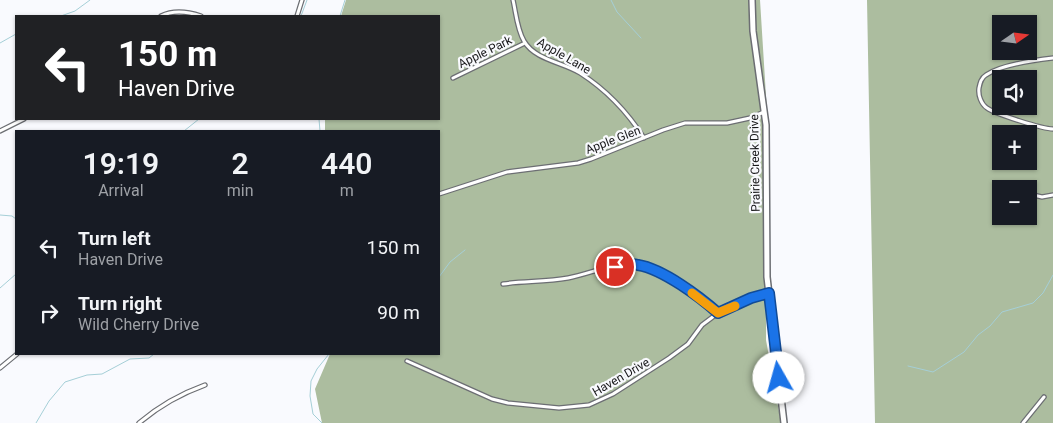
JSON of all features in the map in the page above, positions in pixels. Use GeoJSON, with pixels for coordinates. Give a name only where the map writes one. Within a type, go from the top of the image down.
{"type":"FeatureCollection","features":[{"type":"Feature","properties":{"kind":"main road","name":"Prairie Creek Drive"},"geometry":{"type":"LineString","coordinates":[[752,0],[753,31],[764,111],[767,150],[766,267],[784,423]]}},
{"type":"Feature","properties":{"kind":"street"},"geometry":{"type":"LineString","coordinates":[[297,15],[302,0]]}},
{"type":"Feature","properties":{"kind":"street","name":"Apple Lane"},"geometry":{"type":"LineString","coordinates":[[513,0],[520,32],[525,43],[540,55],[579,73],[606,92],[644,138]]}},
{"type":"Feature","properties":{"kind":"street"},"geometry":{"type":"LineString","coordinates":[[164,15],[190,12],[199,15]]}},
{"type":"Feature","properties":{"kind":"street","name":"Apple Park"},"geometry":{"type":"LineString","coordinates":[[453,78],[525,43]]}},
{"type":"Feature","properties":{"kind":"street"},"geometry":{"type":"LineString","coordinates":[[1053,58],[1017,64],[986,75],[980,81],[978,91],[980,100],[987,109],[1034,126],[1053,129]]}},
{"type":"Feature","properties":{"kind":"street","name":"Apple Glen"},"geometry":{"type":"LineString","coordinates":[[440,194],[507,172],[578,163],[684,123],[727,123],[750,118],[764,111]]}},
{"type":"Feature","properties":{"kind":"street"},"geometry":{"type":"LineString","coordinates":[[0,131],[22,120]]}},
{"type":"Feature","properties":{"kind":"street"},"geometry":{"type":"LineString","coordinates":[[1037,196],[1053,196]]}},
{"type":"Feature","properties":{"kind":"street"},"geometry":{"type":"LineString","coordinates":[[503,284],[556,280],[637,264],[682,285],[718,313]]}},
{"type":"Feature","properties":{"kind":"street","name":"Haven Drive"},"geometry":{"type":"LineString","coordinates":[[407,361],[492,399],[525,406],[574,407],[601,400],[654,368],[688,344],[702,325],[718,313],[751,298],[769,293]]}},
{"type":"Feature","properties":{"kind":"street"},"geometry":{"type":"LineString","coordinates":[[0,368],[16,355]]}},
{"type":"Feature","properties":{"kind":"street"},"geometry":{"type":"LineString","coordinates":[[139,423],[168,402],[204,385]]}},
{"type":"Feature","properties":{"kind":"street"},"geometry":{"type":"LineString","coordinates":[[1023,423],[1044,397]]}},
{"type":"Feature","properties":{"kind":"green space"},"geometry":{"type":"Polygon","coordinates":[[[346,0],[760,0],[767,112],[766,340],[781,423],[322,423],[315,389],[330,355],[440,355],[440,130],[325,130],[325,120],[440,120],[440,15],[341,15],[346,0]]]}},
{"type":"Feature","properties":{"kind":"green space"},"geometry":{"type":"Polygon","coordinates":[[[867,0],[1053,0],[1053,423],[875,423],[867,0]]]}},
{"type":"Feature","properties":{"kind":"waterway"},"geometry":{"type":"LineString","coordinates":[[64,15],[75,11],[90,0]]}},
{"type":"Feature","properties":{"kind":"waterway"},"geometry":{"type":"LineString","coordinates":[[301,15],[307,0]]}},
{"type":"Feature","properties":{"kind":"waterway"},"geometry":{"type":"LineString","coordinates":[[340,15],[345,0]]}},
{"type":"Feature","properties":{"kind":"waterway"},"geometry":{"type":"LineString","coordinates":[[611,0],[617,12],[641,38]]}},
{"type":"Feature","properties":{"kind":"waterway"},"geometry":{"type":"LineString","coordinates":[[0,43],[15,35]]}},
{"type":"Feature","properties":{"kind":"waterway"},"geometry":{"type":"LineString","coordinates":[[185,130],[198,120]]}},
{"type":"Feature","properties":{"kind":"waterway"},"geometry":{"type":"LineString","coordinates":[[319,120],[320,130]]}},
{"type":"Feature","properties":{"kind":"waterway"},"geometry":{"type":"LineString","coordinates":[[0,215],[12,216],[15,218]]}},
{"type":"Feature","properties":{"kind":"waterway"},"geometry":{"type":"LineString","coordinates":[[440,276],[450,262],[465,250]]}},
{"type":"Feature","properties":{"kind":"waterway"},"geometry":{"type":"LineString","coordinates":[[0,288],[15,275]]}},
{"type":"Feature","properties":{"kind":"waterway"},"geometry":{"type":"LineString","coordinates":[[908,366],[933,372],[964,352],[978,335],[990,326],[1002,312],[1033,303],[1043,293],[1053,275]]}},
{"type":"Feature","properties":{"kind":"waterway"},"geometry":{"type":"LineString","coordinates":[[36,423],[49,401],[65,382],[87,375],[102,374],[130,359],[149,358],[153,355]]}},
{"type":"Feature","properties":{"kind":"waterway"},"geometry":{"type":"LineString","coordinates":[[322,423],[313,414],[310,396],[311,381],[317,369],[328,355]]}},
{"type":"Feature","properties":{"kind":"slow traffic"},"geometry":{"type":"LineString","coordinates":[[692,293],[718,313],[735,306]]}},
{"type":"Feature","properties":{"kind":"route"},"geometry":{"type":"LineString","coordinates":[[615,267],[637,264],[646,267],[682,285],[718,313],[751,298],[769,293],[779,378]]}}]}
